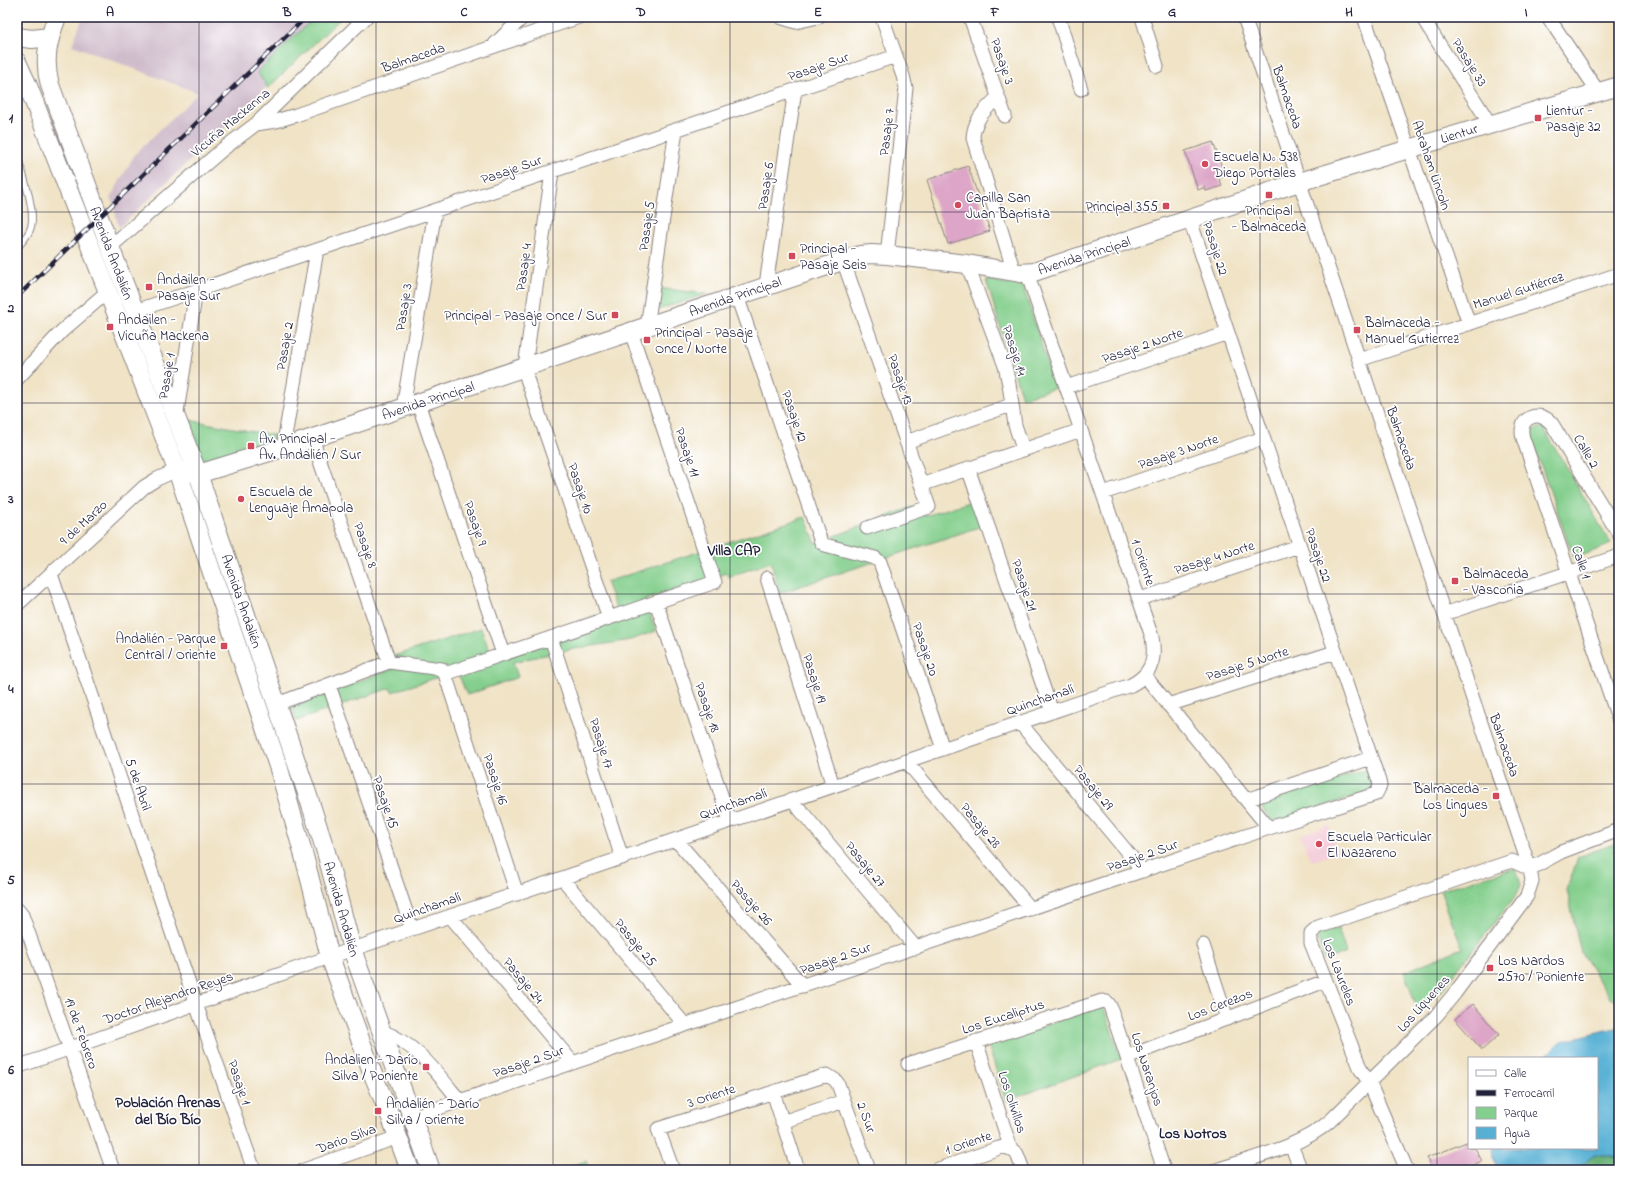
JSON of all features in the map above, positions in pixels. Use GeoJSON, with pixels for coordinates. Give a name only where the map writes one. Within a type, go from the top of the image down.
{"type":"FeatureCollection","features":[{"type":"Feature","properties":{"kind":"main road","name":"Avenida Andalién"},"geometry":{"type":"LineString","coordinates":[[57,17],[49,37],[46,65],[50,85],[110,247],[198,474],[326,852],[352,949],[380,1031],[431,1170]]}},
{"type":"Feature","properties":{"kind":"main road"},"geometry":{"type":"LineString","coordinates":[[17,37],[32,39],[49,37]]}},
{"type":"Feature","properties":{"kind":"main road","name":"Avenida Andalién"},"geometry":{"type":"LineString","coordinates":[[17,62],[22,89],[107,292],[177,470],[279,769],[304,856],[330,957],[410,1170]]}},
{"type":"Feature","properties":{"kind":"main road","name":"Lientur"},"geometry":{"type":"LineString","coordinates":[[1299,182],[1619,86]]}},
{"type":"Feature","properties":{"kind":"main road","name":"Avenida Principal"},"geometry":{"type":"LineString","coordinates":[[177,470],[198,474],[283,448],[843,260],[872,254],[967,264],[1020,272],[1041,270],[1299,182]]}},
{"type":"Feature","properties":{"kind":"street","name":"Vicuña Mackenna"},"geometry":{"type":"LineString","coordinates":[[110,247],[222,149],[256,124],[366,17]]}},
{"type":"Feature","properties":{"kind":"street"},"geometry":{"type":"LineString","coordinates":[[493,46],[523,17]]}},
{"type":"Feature","properties":{"kind":"street","name":"Balmaceda"},"geometry":{"type":"LineString","coordinates":[[256,124],[276,121],[296,115],[579,17]]}},
{"type":"Feature","properties":{"kind":"street"},"geometry":{"type":"LineString","coordinates":[[780,17],[796,22],[818,17]]}},
{"type":"Feature","properties":{"kind":"street","name":"Pasaje 7"},"geometry":{"type":"LineString","coordinates":[[882,17],[906,88],[887,255]]}},
{"type":"Feature","properties":{"kind":"street","name":"Pasaje 3"},"geometry":{"type":"LineString","coordinates":[[970,17],[1005,116]]}},
{"type":"Feature","properties":{"kind":"street"},"geometry":{"type":"LineString","coordinates":[[1058,17],[1081,90]]}},
{"type":"Feature","properties":{"kind":"street"},"geometry":{"type":"LineString","coordinates":[[1142,17],[1157,66]]}},
{"type":"Feature","properties":{"kind":"street","name":"Balmaceda"},"geometry":{"type":"LineString","coordinates":[[1244,17],[1530,870]]}},
{"type":"Feature","properties":{"kind":"street","name":"Abraham Lincoln"},"geometry":{"type":"LineString","coordinates":[[1364,17],[1469,324]]}},
{"type":"Feature","properties":{"kind":"street","name":"Pasaje 33"},"geometry":{"type":"LineString","coordinates":[[1422,17],[1490,124]]}},
{"type":"Feature","properties":{"kind":"street"},"geometry":{"type":"LineString","coordinates":[[1548,17],[1598,93]]}},
{"type":"Feature","properties":{"kind":"street","name":"Pasaje Sur"},"geometry":{"type":"LineString","coordinates":[[135,311],[896,56]]}},
{"type":"Feature","properties":{"kind":"street","name":"Pasaje 6"},"geometry":{"type":"LineString","coordinates":[[766,286],[795,90]]}},
{"type":"Feature","properties":{"kind":"street","name":"1 Oriente"},"geometry":{"type":"LineString","coordinates":[[998,97],[980,116],[976,123],[973,138],[1020,272],[1066,387],[1140,599],[1153,644],[1153,658],[1145,676]]}},
{"type":"Feature","properties":{"kind":"street","name":"Pasaje 5"},"geometry":{"type":"LineString","coordinates":[[639,329],[676,130]]}},
{"type":"Feature","properties":{"kind":"street","name":"Pasaje 4"},"geometry":{"type":"LineString","coordinates":[[525,368],[552,172]]}},
{"type":"Feature","properties":{"kind":"street","name":"Pasaje 3"},"geometry":{"type":"LineString","coordinates":[[410,406],[435,211]]}},
{"type":"Feature","properties":{"kind":"street","name":"Pasaje 22"},"geometry":{"type":"LineString","coordinates":[[1190,220],[1380,786],[1376,794],[1269,828]]}},
{"type":"Feature","properties":{"kind":"street","name":"Pasaje 2"},"geometry":{"type":"LineString","coordinates":[[283,448],[317,250]]}},
{"type":"Feature","properties":{"kind":"street","name":"Pasaje 13"},"geometry":{"type":"LineString","coordinates":[[843,260],[929,507],[867,528]]}},
{"type":"Feature","properties":{"kind":"street","name":"Pasaje 14"},"geometry":{"type":"LineString","coordinates":[[967,264],[1005,366],[1015,425],[1023,449]]}},
{"type":"Feature","properties":{"kind":"street","name":"Manuel Gutiérrez"},"geometry":{"type":"LineString","coordinates":[[1359,360],[1619,274]]}},
{"type":"Feature","properties":{"kind":"street","name":"Pasaje 1"},"geometry":{"type":"LineString","coordinates":[[176,419],[196,291]]}},
{"type":"Feature","properties":{"kind":"street"},"geometry":{"type":"LineString","coordinates":[[17,379],[62,331],[107,292]]}},
{"type":"Feature","properties":{"kind":"street","name":"Pasaje 12"},"geometry":{"type":"LineString","coordinates":[[737,296],[821,542],[825,545],[878,560]]}},
{"type":"Feature","properties":{"kind":"street","name":"Pasaje 11"},"geometry":{"type":"LineString","coordinates":[[639,329],[715,582],[656,602]]}},
{"type":"Feature","properties":{"kind":"street","name":"Pasaje 2 Norte"},"geometry":{"type":"LineString","coordinates":[[1066,387],[1228,333]]}},
{"type":"Feature","properties":{"kind":"street","name":"Pasaje 10"},"geometry":{"type":"LineString","coordinates":[[525,368],[527,379],[609,618]]}},
{"type":"Feature","properties":{"kind":"street"},"geometry":{"type":"LineString","coordinates":[[906,442],[1011,405]]}},
{"type":"Feature","properties":{"kind":"street","name":"Pasaje 9"},"geometry":{"type":"LineString","coordinates":[[410,406],[503,654]]}},
{"type":"Feature","properties":{"kind":"street","name":"Calle 2"},"geometry":{"type":"LineString","coordinates":[[1532,417],[1541,416],[1552,424],[1619,534]]}},
{"type":"Feature","properties":{"kind":"street","name":"Calle 1"},"geometry":{"type":"LineString","coordinates":[[1532,417],[1524,423],[1521,433],[1619,721]]}},
{"type":"Feature","properties":{"kind":"street"},"geometry":{"type":"LineString","coordinates":[[921,485],[1081,430]]}},
{"type":"Feature","properties":{"kind":"street","name":"Pasaje 8"},"geometry":{"type":"LineString","coordinates":[[312,438],[389,662]]}},
{"type":"Feature","properties":{"kind":"street","name":"Pasaje 3 Norte"},"geometry":{"type":"LineString","coordinates":[[1103,493],[1263,438]]}},
{"type":"Feature","properties":{"kind":"street","name":"Pasaje 21"},"geometry":{"type":"LineString","coordinates":[[968,468],[1052,712]]}},
{"type":"Feature","properties":{"kind":"street","name":"9 de Marzo"},"geometry":{"type":"LineString","coordinates":[[17,605],[144,487],[156,479],[177,470]]}},
{"type":"Feature","properties":{"kind":"street","name":"Pasaje 4 Norte"},"geometry":{"type":"LineString","coordinates":[[1140,599],[1299,546]]}},
{"type":"Feature","properties":{"kind":"street"},"geometry":{"type":"LineString","coordinates":[[1444,614],[1619,556]]}},
{"type":"Feature","properties":{"kind":"street","name":"Pasaje 20"},"geometry":{"type":"LineString","coordinates":[[878,560],[943,749]]}},
{"type":"Feature","properties":{"kind":"street","name":"5 de Abril"},"geometry":{"type":"LineString","coordinates":[[51,574],[196,1004]]}},
{"type":"Feature","properties":{"kind":"street","name":"Pasaje 19"},"geometry":{"type":"LineString","coordinates":[[767,578],[833,786]]}},
{"type":"Feature","properties":{"kind":"street"},"geometry":{"type":"LineString","coordinates":[[277,704],[389,662],[437,668],[442,670],[445,674],[656,602]]}},
{"type":"Feature","properties":{"kind":"street","name":"Pasaje 18"},"geometry":{"type":"LineString","coordinates":[[656,602],[730,821]]}},
{"type":"Feature","properties":{"kind":"street","name":"Pasaje 17"},"geometry":{"type":"LineString","coordinates":[[551,638],[622,858]]}},
{"type":"Feature","properties":{"kind":"street","name":"Pasaje 5 Norte"},"geometry":{"type":"LineString","coordinates":[[1168,705],[1335,652]]}},
{"type":"Feature","properties":{"kind":"street","name":"Pasaje 16"},"geometry":{"type":"LineString","coordinates":[[445,674],[517,894]]}},
{"type":"Feature","properties":{"kind":"street"},"geometry":{"type":"LineString","coordinates":[[1145,676],[1269,828]]}},
{"type":"Feature","properties":{"kind":"street","name":"Quinchamalí"},"geometry":{"type":"LineString","coordinates":[[330,957],[1131,686],[1145,676]]}},
{"type":"Feature","properties":{"kind":"street","name":"Pasaje 15"},"geometry":{"type":"LineString","coordinates":[[329,685],[412,929]]}},
{"type":"Feature","properties":{"kind":"street","name":"Pasaje 29"},"geometry":{"type":"LineString","coordinates":[[1020,723],[1143,871]]}},
{"type":"Feature","properties":{"kind":"street"},"geometry":{"type":"LineString","coordinates":[[1246,800],[1371,758]]}},
{"type":"Feature","properties":{"kind":"street","name":"Pasaje 28"},"geometry":{"type":"LineString","coordinates":[[906,761],[1031,909]]}},
{"type":"Feature","properties":{"kind":"street","name":"Pasaje 27"},"geometry":{"type":"LineString","coordinates":[[792,800],[916,948]]}},
{"type":"Feature","properties":{"kind":"street","name":"Pasaje 2 Sur"},"geometry":{"type":"LineString","coordinates":[[412,1117],[1269,828]]}},
{"type":"Feature","properties":{"kind":"street"},"geometry":{"type":"LineString","coordinates":[[1530,870],[1562,852],[1619,830]]}},
{"type":"Feature","properties":{"kind":"street","name":"Pasaje 26"},"geometry":{"type":"LineString","coordinates":[[676,840],[803,986]]}},
{"type":"Feature","properties":{"kind":"street","name":"Los Laureles"},"geometry":{"type":"LineString","coordinates":[[1407,1170],[1369,1082],[1361,1070],[1310,940],[1311,933],[1315,929],[1512,862],[1530,870]]}},
{"type":"Feature","properties":{"kind":"street","name":"Los Líquenes"},"geometry":{"type":"LineString","coordinates":[[1216,1170],[1291,1145],[1310,1136],[1324,1126],[1436,1016],[1527,896],[1532,880],[1530,870]]}},
{"type":"Feature","properties":{"kind":"street","name":"Pasaje 25"},"geometry":{"type":"LineString","coordinates":[[562,878],[685,1025]]}},
{"type":"Feature","properties":{"kind":"street","name":"19 de Febrero"},"geometry":{"type":"LineString","coordinates":[[17,910],[22,915],[113,1170]]}},
{"type":"Feature","properties":{"kind":"street","name":"Pasaje 24"},"geometry":{"type":"LineString","coordinates":[[450,916],[573,1063]]}},
{"type":"Feature","properties":{"kind":"street"},"geometry":{"type":"LineString","coordinates":[[1203,945],[1227,1019]]}},
{"type":"Feature","properties":{"kind":"street","name":"Doctor Alejandro Reyes"},"geometry":{"type":"LineString","coordinates":[[17,1067],[330,957]]}},
{"type":"Feature","properties":{"kind":"street","name":"Los Cerezos"},"geometry":{"type":"LineString","coordinates":[[1127,1057],[1325,981]]}},
{"type":"Feature","properties":{"kind":"street","name":"Los Eucaliptus"},"geometry":{"type":"LineString","coordinates":[[908,1064],[1102,1001],[1107,1002]]}},
{"type":"Feature","properties":{"kind":"street","name":"Los Naranjos"},"geometry":{"type":"LineString","coordinates":[[1107,1002],[1110,1006],[1164,1170]]}},
{"type":"Feature","properties":{"kind":"street","name":"Pasaje 1"},"geometry":{"type":"LineString","coordinates":[[196,1004],[254,1170]]}},
{"type":"Feature","properties":{"kind":"street"},"geometry":{"type":"LineString","coordinates":[[380,1031],[399,1039],[418,1053],[432,1066],[460,1101]]}},
{"type":"Feature","properties":{"kind":"street","name":"Los Olivillos"},"geometry":{"type":"LineString","coordinates":[[976,1041],[1011,1149],[1017,1154],[1023,1170]]}},
{"type":"Feature","properties":{"kind":"street","name":"3 Oriente"},"geometry":{"type":"LineString","coordinates":[[673,1170],[658,1128],[823,1076],[832,1077]]}},
{"type":"Feature","properties":{"kind":"street","name":"2 Sur"},"geometry":{"type":"LineString","coordinates":[[832,1077],[838,1084],[869,1170]]}},
{"type":"Feature","properties":{"kind":"street"},"geometry":{"type":"LineString","coordinates":[[773,1092],[798,1170]]}},
{"type":"Feature","properties":{"kind":"street"},"geometry":{"type":"LineString","coordinates":[[782,1122],[844,1101]]}},
{"type":"Feature","properties":{"kind":"street","name":"Dario Silva"},"geometry":{"type":"LineString","coordinates":[[304,1170],[398,1137]]}},
{"type":"Feature","properties":{"kind":"street"},"geometry":{"type":"LineString","coordinates":[[1291,1145],[1301,1170]]}},
{"type":"Feature","properties":{"kind":"street","name":"1 Oriente"},"geometry":{"type":"LineString","coordinates":[[936,1170],[999,1148],[1003,1147],[1011,1149]]}},
{"type":"Feature","properties":{"kind":"lane"},"geometry":{"type":"LineString","coordinates":[[17,154],[32,209],[32,227],[27,237],[17,248]]}},
{"type":"Feature","properties":{"kind":"shaded area"},"geometry":{"type":"Polygon","coordinates":[[[83,17],[340,17],[119,228],[111,197],[135,154],[198,93],[72,45],[83,17]]]}},
{"type":"Feature","properties":{"kind":"shaded area","name":"Escuela Particular El Nazareno"},"geometry":{"type":"Polygon","coordinates":[[[1329,825],[1337,853],[1312,861],[1300,835],[1329,825]]]}},
{"type":"Feature","properties":{"kind":"green space"},"geometry":{"type":"Polygon","coordinates":[[[315,17],[342,17],[268,88],[257,72],[315,17]]]}},
{"type":"Feature","properties":{"kind":"green space"},"geometry":{"type":"Polygon","coordinates":[[[986,280],[1023,286],[1055,388],[1022,398],[986,280]]]}},
{"type":"Feature","properties":{"kind":"green space"},"geometry":{"type":"Polygon","coordinates":[[[657,288],[707,294],[654,311],[657,288]]]}},
{"type":"Feature","properties":{"kind":"green space"},"geometry":{"type":"Polygon","coordinates":[[[183,419],[278,436],[200,462],[183,419]]]}},
{"type":"Feature","properties":{"kind":"green space"},"geometry":{"type":"Polygon","coordinates":[[[1543,427],[1611,544],[1574,559],[1529,431],[1543,427]]]}},
{"type":"Feature","properties":{"kind":"green space"},"geometry":{"type":"Polygon","coordinates":[[[972,501],[982,526],[780,593],[771,562],[728,577],[727,573],[645,600],[656,631],[630,640],[568,650],[513,662],[518,677],[467,695],[457,671],[392,692],[390,688],[296,721],[292,706],[411,662],[394,656],[481,628],[491,654],[616,608],[606,582],[805,517],[816,543],[920,504],[925,516],[972,501]]]}},
{"type":"Feature","properties":{"kind":"green space"},"geometry":{"type":"Polygon","coordinates":[[[1366,770],[1373,784],[1369,792],[1273,822],[1259,804],[1366,770]]]}},
{"type":"Feature","properties":{"kind":"green space"},"geometry":{"type":"Polygon","coordinates":[[[1619,842],[1619,1003],[1611,999],[1581,953],[1567,890],[1578,857],[1619,842]]]}},
{"type":"Feature","properties":{"kind":"green space"},"geometry":{"type":"Polygon","coordinates":[[[1516,868],[1521,885],[1517,894],[1444,987],[1419,1014],[1404,972],[1462,948],[1440,890],[1516,868]]]}},
{"type":"Feature","properties":{"kind":"green space"},"geometry":{"type":"Polygon","coordinates":[[[1338,928],[1346,953],[1324,960],[1317,934],[1338,928]]]}},
{"type":"Feature","properties":{"kind":"green space"},"geometry":{"type":"Polygon","coordinates":[[[1103,1005],[1121,1059],[1006,1101],[988,1045],[1103,1005]]]}},
{"type":"Feature","properties":{"kind":"green space"},"geometry":{"type":"Polygon","coordinates":[[[1595,1154],[1619,1157],[1619,1170],[1577,1170],[1595,1154]]]}},
{"type":"Feature","properties":{"kind":"green space"},"geometry":{"type":"Polygon","coordinates":[[[586,1161],[589,1170],[560,1170],[586,1161]]]}},
{"type":"Feature","properties":{"kind":"water"},"geometry":{"type":"Polygon","coordinates":[[[1619,1027],[1619,1157],[1595,1154],[1577,1170],[1499,1170],[1493,1157],[1492,1149],[1598,1149],[1598,1057],[1544,1057],[1562,1041],[1619,1027]]]}},
{"type":"Feature","properties":{"kind":"building","name":"Escuela Nº 538 Diego Portales"},"geometry":{"type":"Polygon","coordinates":[[[1213,142],[1225,176],[1219,178],[1222,186],[1206,191],[1205,187],[1198,190],[1185,151],[1213,142]]]}},
{"type":"Feature","properties":{"kind":"building","name":"Capilla San Juan Baptista"},"geometry":{"type":"Polygon","coordinates":[[[968,166],[990,231],[948,244],[927,180],[968,166]]]}},
{"type":"Feature","properties":{"kind":"building"},"geometry":{"type":"Polygon","coordinates":[[[1473,1004],[1499,1035],[1482,1050],[1455,1019],[1473,1004]]]}},
{"type":"Feature","properties":{"kind":"building"},"geometry":{"type":"Polygon","coordinates":[[[1468,1141],[1468,1149],[1476,1149],[1482,1161],[1462,1170],[1432,1170],[1427,1158],[1468,1141]]]}},
{"type":"Feature","properties":{"kind":"railway"},"geometry":{"type":"LineString","coordinates":[[17,297],[306,17]]}},
{"type":"Feature","properties":{"kind":"place","name":"Lientur - Pasaje 32"},"geometry":{"type":"Point","coordinates":[1538,118]}},
{"type":"Feature","properties":{"kind":"place","name":"Escuela Nº 538 Diego Portales"},"geometry":{"type":"Point","coordinates":[1205,164]}},
{"type":"Feature","properties":{"kind":"place","name":"Principal - Balmaceda"},"geometry":{"type":"Point","coordinates":[1269,195]}},
{"type":"Feature","properties":{"kind":"place","name":"Capilla San Juan Baptista"},"geometry":{"type":"Point","coordinates":[958,205]}},
{"type":"Feature","properties":{"kind":"place","name":"Principal 355"},"geometry":{"type":"Point","coordinates":[1166,206]}},
{"type":"Feature","properties":{"kind":"place","name":"Principal - Pasaje Seis"},"geometry":{"type":"Point","coordinates":[792,256]}},
{"type":"Feature","properties":{"kind":"place","name":"Andailen - Pasaje Sur"},"geometry":{"type":"Point","coordinates":[149,287]}},
{"type":"Feature","properties":{"kind":"place","name":"Principal - Pasaje Once / Sur"},"geometry":{"type":"Point","coordinates":[615,315]}},
{"type":"Feature","properties":{"kind":"place","name":"Andailen - Vicuña Mackena"},"geometry":{"type":"Point","coordinates":[110,327]}},
{"type":"Feature","properties":{"kind":"place","name":"Balmaceda - Manuel Gutierrez"},"geometry":{"type":"Point","coordinates":[1357,330]}},
{"type":"Feature","properties":{"kind":"place","name":"Principal - Pasaje Once / Norte"},"geometry":{"type":"Point","coordinates":[647,340]}},
{"type":"Feature","properties":{"kind":"place","name":"Av. Principal - Av. Andalién / Sur"},"geometry":{"type":"Point","coordinates":[251,446]}},
{"type":"Feature","properties":{"kind":"place","name":"Escuela de Lenguaje Amapola"},"geometry":{"type":"Point","coordinates":[241,499]}},
{"type":"Feature","properties":{"kind":"place","name":"Balmaceda - Vasconia"},"geometry":{"type":"Point","coordinates":[1455,581]}},
{"type":"Feature","properties":{"kind":"place","name":"Andalién - Parque Central / Oriente"},"geometry":{"type":"Point","coordinates":[224,646]}},
{"type":"Feature","properties":{"kind":"place","name":"Balmaceda - Los Lingues"},"geometry":{"type":"Point","coordinates":[1496,796]}},
{"type":"Feature","properties":{"kind":"place","name":"Escuela Particular El Nazareno"},"geometry":{"type":"Point","coordinates":[1319,844]}},
{"type":"Feature","properties":{"kind":"place","name":"Los Nardos 2570 / Poniente"},"geometry":{"type":"Point","coordinates":[1490,968]}},
{"type":"Feature","properties":{"kind":"place","name":"Andalien - Darío Silva / Poniente"},"geometry":{"type":"Point","coordinates":[426,1067]}},
{"type":"Feature","properties":{"kind":"place","name":"Andalién - Darío Silva / Oriente"},"geometry":{"type":"Point","coordinates":[378,1111]}},
{"type":"Feature","properties":{"kind":"district","name":"Villa CAP"},"geometry":{"type":"Point","coordinates":[734,550]}},
{"type":"Feature","properties":{"kind":"district","name":"Población Arenas del Bío Bío"},"geometry":{"type":"Point","coordinates":[168,1110]}},
{"type":"Feature","properties":{"kind":"district","name":"Los Notros"},"geometry":{"type":"Point","coordinates":[1193,1133]}}]}
